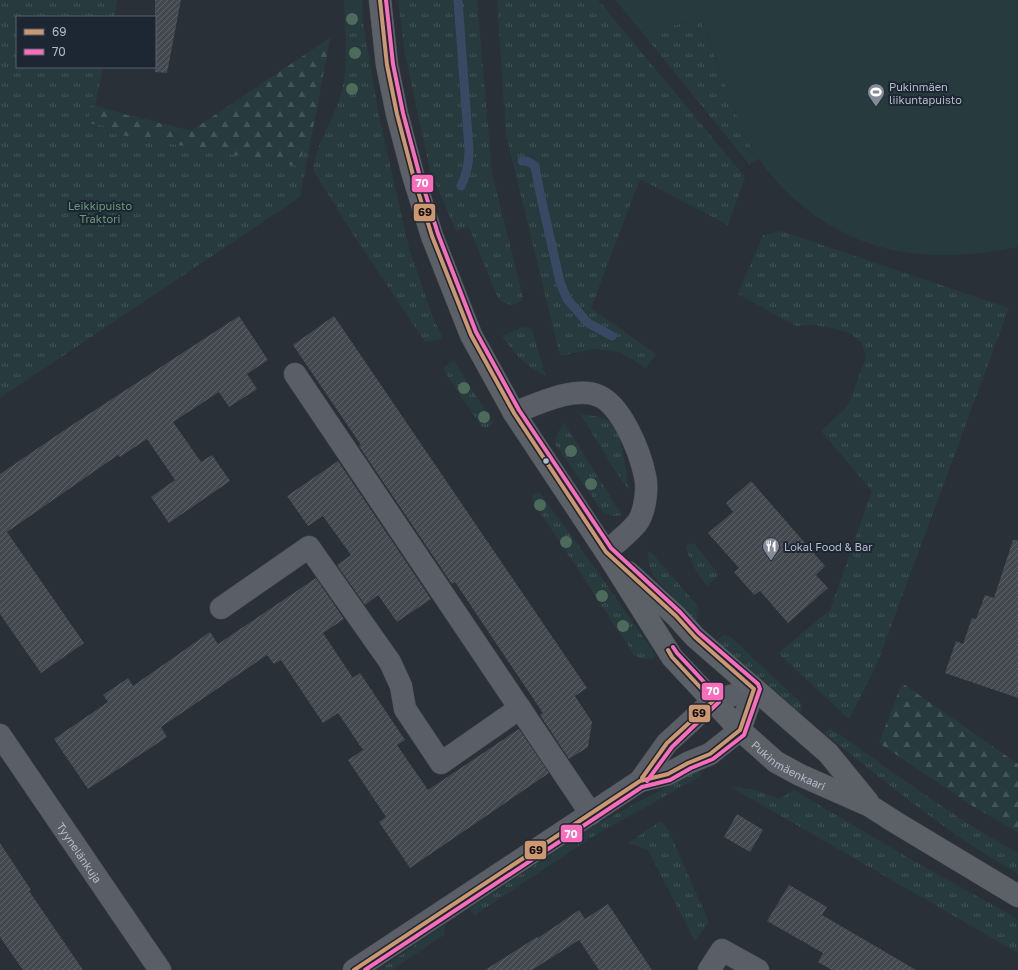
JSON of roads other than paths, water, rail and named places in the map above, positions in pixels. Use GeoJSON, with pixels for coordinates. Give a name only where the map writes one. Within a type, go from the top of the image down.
{"type":"FeatureCollection","features":[{"type":"Feature","properties":{"kind":"main road","name":"Pukinmäenkaari"},"geometry":{"type":"LineString","coordinates":[[380,0],[387,64],[397,114],[413,175],[432,236],[471,335],[514,413],[606,552],[672,657],[740,730],[776,762],[800,775],[870,806],[1018,896]]}},
{"type":"Feature","properties":{"kind":"main road","name":"Pukinmäenkaari"},"geometry":{"type":"LineString","coordinates":[[606,552],[676,616],[695,637],[828,753],[870,806]]}},
{"type":"Feature","properties":{"kind":"street"},"geometry":{"type":"LineString","coordinates":[[295,374],[591,814]]}},
{"type":"Feature","properties":{"kind":"street"},"geometry":{"type":"LineString","coordinates":[[514,413],[563,394],[585,393],[599,396],[613,406],[620,414],[634,441],[646,477],[646,498],[638,523],[606,552]]}},
{"type":"Feature","properties":{"kind":"street"},"geometry":{"type":"LineString","coordinates":[[221,608],[310,547],[390,662],[401,686],[405,709],[441,763],[520,708]]}},
{"type":"Feature","properties":{"kind":"street"},"geometry":{"type":"LineString","coordinates":[[640,781],[667,743],[713,701],[754,689]]}},
{"type":"Feature","properties":{"kind":"street"},"geometry":{"type":"LineString","coordinates":[[354,970],[640,781],[668,774],[688,763],[710,754],[740,730],[754,689]]}},
{"type":"Feature","properties":{"kind":"street","name":"Tyynelänkuja"},"geometry":{"type":"LineString","coordinates":[[0,735],[160,970]]}},
{"type":"Feature","properties":{"kind":"street"},"geometry":{"type":"LineString","coordinates":[[709,970],[722,950],[758,970]]}},
{"type":"Feature","properties":{"kind":"waterway"},"geometry":{"type":"LineString","coordinates":[[458,0],[469,150],[469,159],[465,177],[461,186]]}},
{"type":"Feature","properties":{"kind":"waterway"},"geometry":{"type":"LineString","coordinates":[[522,161],[527,161],[535,166],[560,282],[567,299],[588,323],[612,336]]}},
{"type":"Feature","properties":{"kind":"place","name":"Pukinmäen liikuntapuisto"},"geometry":{"type":"Point","coordinates":[876,107]}},
{"type":"Feature","properties":{"kind":"place","name":"Lokal Food & Bar"},"geometry":{"type":"Point","coordinates":[771,561]}},
{"type":"Feature","properties":{"kind":"park label","name":"Leikkipuisto Traktori"},"geometry":{"type":"Point","coordinates":[100,211]}}]}
